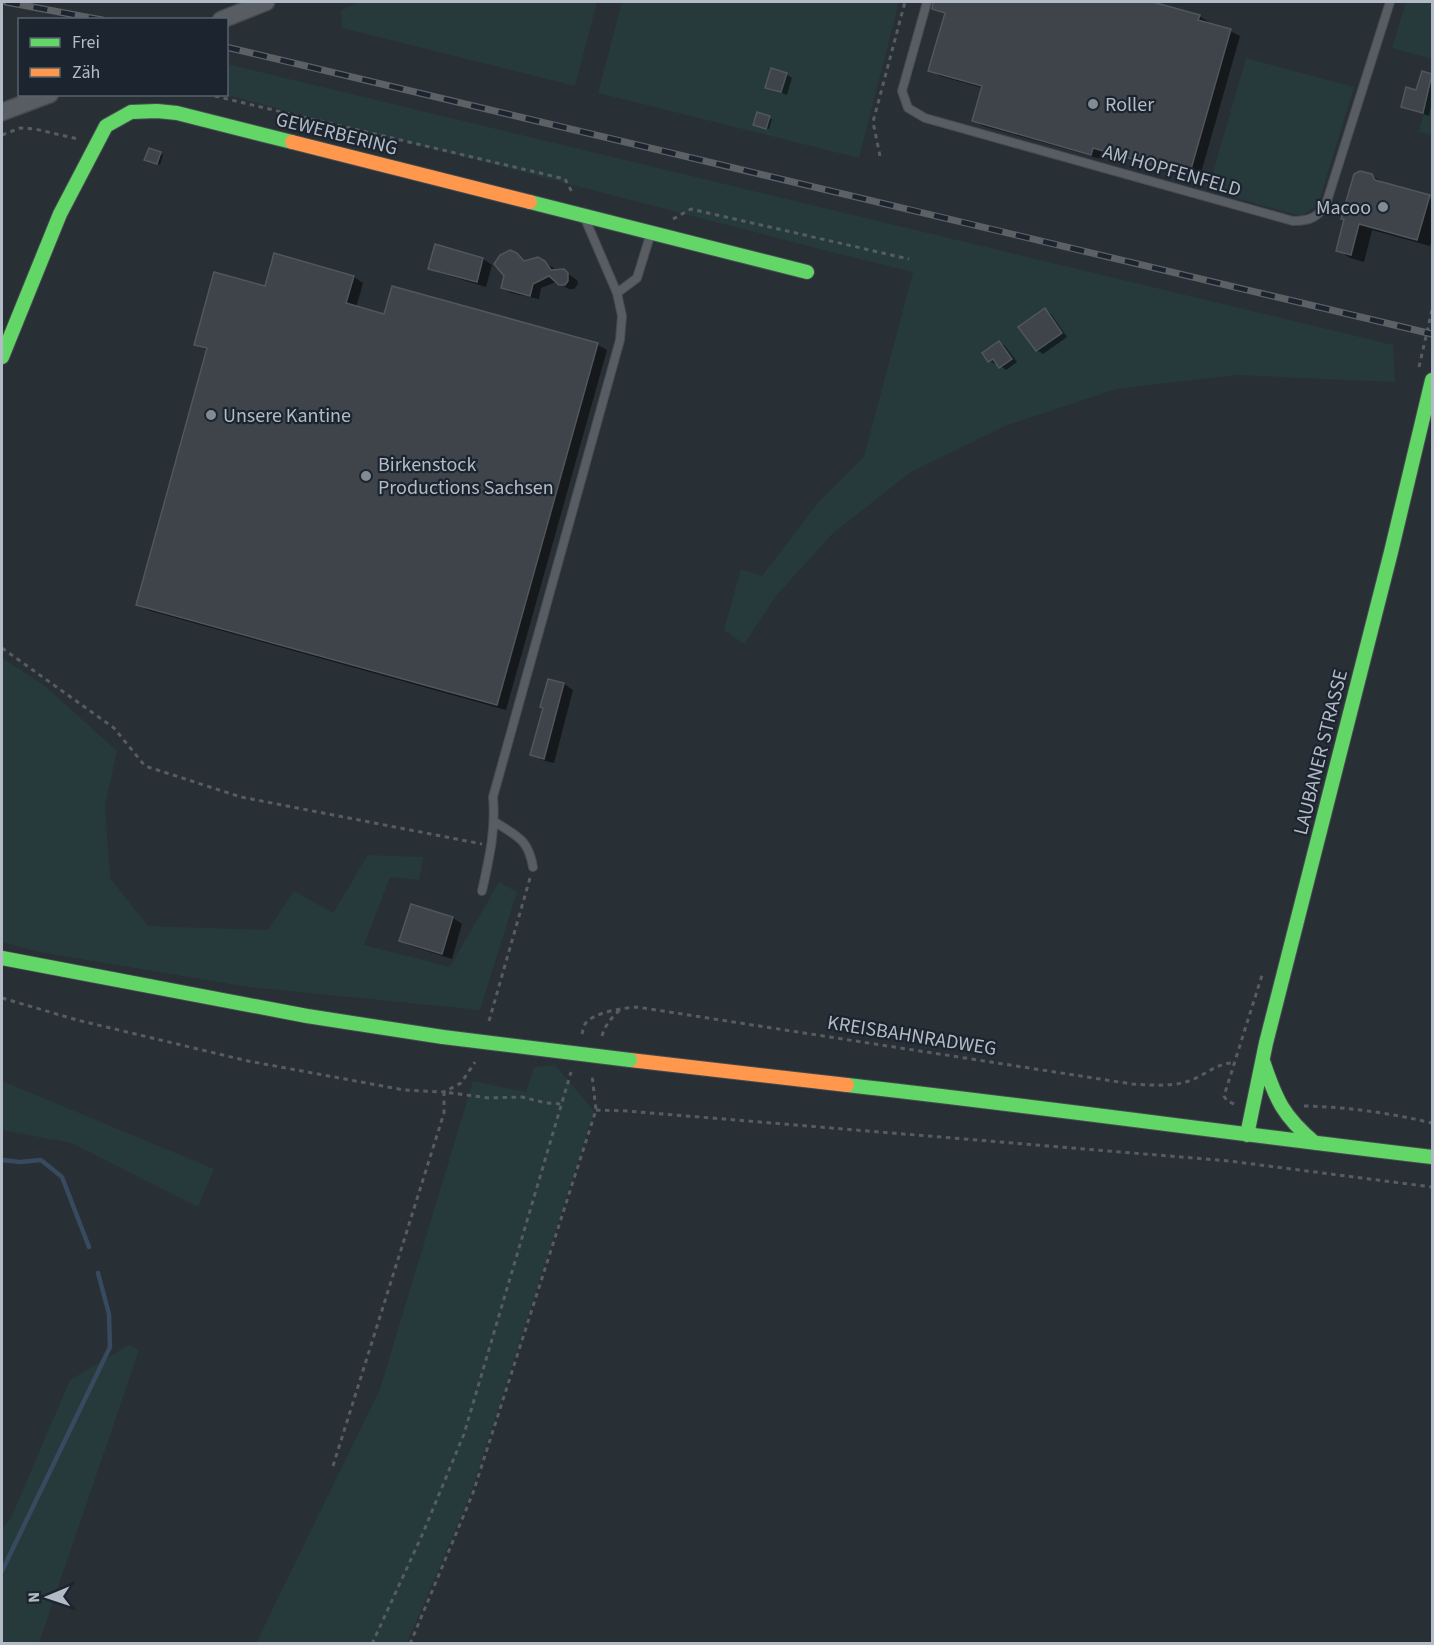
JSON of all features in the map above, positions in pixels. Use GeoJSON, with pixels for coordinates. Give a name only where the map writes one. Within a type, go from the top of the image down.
{"type":"FeatureCollection","features":[{"type":"Feature","properties":{"kind":"street"},"geometry":{"type":"LineString","coordinates":[[224,18],[239,6],[266,2]]}},
{"type":"Feature","properties":{"kind":"street"},"geometry":{"type":"LineString","coordinates":[[2,112],[45,96]]}},
{"type":"Feature","properties":{"kind":"street","name":"GEWERBERING"},"geometry":{"type":"LineString","coordinates":[[2,357],[60,214],[106,126],[118,116],[131,111],[147,109],[177,113],[807,273]]}},
{"type":"Feature","properties":{"kind":"street","name":"LAUBANER STRASSE"},"geometry":{"type":"LineString","coordinates":[[1247,1135],[1263,1060],[1432,380]]}},
{"type":"Feature","properties":{"kind":"street"},"geometry":{"type":"LineString","coordinates":[[2,958],[307,1016],[443,1037],[1040,1107],[1432,1157]]}},
{"type":"Feature","properties":{"kind":"street"},"geometry":{"type":"LineString","coordinates":[[1263,1060],[1280,1109],[1293,1125],[1315,1143]]}},
{"type":"Feature","properties":{"kind":"lane","name":"AM HOPFENFELD"},"geometry":{"type":"LineString","coordinates":[[927,2],[902,91],[908,108],[925,118],[1293,221],[1306,221],[1323,211],[1328,201],[1390,2]]}},
{"type":"Feature","properties":{"kind":"lane"},"geometry":{"type":"LineString","coordinates":[[482,891],[495,822],[493,797],[620,340],[622,316],[617,293],[584,215]]}},
{"type":"Feature","properties":{"kind":"lane"},"geometry":{"type":"LineString","coordinates":[[617,293],[637,278],[651,233]]}},
{"type":"Feature","properties":{"kind":"lane"},"geometry":{"type":"LineString","coordinates":[[495,822],[519,838],[530,850],[533,867]]}},
{"type":"Feature","properties":{"kind":"path"},"geometry":{"type":"LineString","coordinates":[[880,156],[873,122],[905,2]]}},
{"type":"Feature","properties":{"kind":"path"},"geometry":{"type":"LineString","coordinates":[[214,96],[565,180],[584,215]]}},
{"type":"Feature","properties":{"kind":"path"},"geometry":{"type":"LineString","coordinates":[[2,135],[21,128],[35,129],[97,144]]}},
{"type":"Feature","properties":{"kind":"path"},"geometry":{"type":"LineString","coordinates":[[651,233],[691,209],[909,259]]}},
{"type":"Feature","properties":{"kind":"path"},"geometry":{"type":"LineString","coordinates":[[2,648],[114,728],[145,766],[241,797],[492,846]]}},
{"type":"Feature","properties":{"kind":"path","name":"KREISBAHNRADWEG"},"geometry":{"type":"LineString","coordinates":[[582,1036],[585,1024],[594,1017],[622,1008],[637,1007],[1140,1085],[1171,1085],[1188,1081],[1224,1064],[1234,1063],[1224,1096],[1227,1101],[1252,1110]]}},
{"type":"Feature","properties":{"kind":"path"},"geometry":{"type":"LineString","coordinates":[[372,1644],[423,1533],[464,1434],[572,1070]]}},
{"type":"Feature","properties":{"kind":"path"},"geometry":{"type":"LineString","coordinates":[[333,1466],[444,1113],[444,1092],[489,1098],[522,1097],[562,1104]]}},
{"type":"Feature","properties":{"kind":"path"},"geometry":{"type":"LineString","coordinates":[[1280,1109],[1286,1105],[1358,1109],[1395,1114],[1432,1123]]}},
{"type":"Feature","properties":{"kind":"path"},"geometry":{"type":"LineString","coordinates":[[410,1644],[473,1493],[596,1110],[1229,1161],[1432,1187]]}},
{"type":"Feature","properties":{"kind":"green space"},"geometry":{"type":"Polygon","coordinates":[[[357,2],[597,2],[575,86],[342,28],[341,11],[357,2]]]}},
{"type":"Feature","properties":{"kind":"green space"},"geometry":{"type":"Polygon","coordinates":[[[622,2],[899,2],[859,158],[598,93],[622,2]]]}},
{"type":"Feature","properties":{"kind":"green space"},"geometry":{"type":"Polygon","coordinates":[[[1406,2],[1432,2],[1432,59],[1392,48],[1406,2]]]}},
{"type":"Feature","properties":{"kind":"green space"},"geometry":{"type":"Polygon","coordinates":[[[1246,58],[1354,87],[1318,205],[1301,216],[1208,190],[1246,58]]]}},
{"type":"Feature","properties":{"kind":"green space"},"geometry":{"type":"Polygon","coordinates":[[[228,64],[1393,345],[1395,382],[1235,375],[1116,389],[1005,426],[911,472],[833,533],[776,596],[744,644],[724,630],[741,569],[762,576],[817,504],[864,457],[913,272],[228,96],[228,64]]]}},
{"type":"Feature","properties":{"kind":"green space"},"geometry":{"type":"Polygon","coordinates":[[[1432,82],[1432,135],[1419,132],[1432,82]]]}},
{"type":"Feature","properties":{"kind":"green space"},"geometry":{"type":"Polygon","coordinates":[[[2,658],[45,686],[117,751],[105,805],[110,878],[148,926],[268,930],[294,891],[333,913],[368,855],[423,857],[419,880],[390,877],[364,945],[450,967],[499,882],[517,892],[480,1010],[249,987],[39,952],[2,942],[2,658]]]}},
{"type":"Feature","properties":{"kind":"green space"},"geometry":{"type":"Polygon","coordinates":[[[555,1065],[594,1111],[471,1493],[407,1643],[256,1643],[380,1389],[473,1081],[526,1092],[534,1067],[555,1065]]]}},
{"type":"Feature","properties":{"kind":"green space"},"geometry":{"type":"Polygon","coordinates":[[[2,1081],[214,1169],[198,1207],[71,1143],[2,1130],[2,1081]]]}},
{"type":"Feature","properties":{"kind":"green space"},"geometry":{"type":"Polygon","coordinates":[[[129,1345],[139,1350],[39,1643],[2,1643],[2,1528],[11,1518],[70,1380],[129,1345]]]}},
{"type":"Feature","properties":{"kind":"building","name":"Roller"},"geometry":{"type":"Polygon","coordinates":[[[933,2],[1153,2],[1200,15],[1198,20],[1231,29],[1189,176],[1093,148],[1091,155],[972,121],[982,86],[928,71],[945,13],[932,9],[933,2]]]}},
{"type":"Feature","properties":{"kind":"building"},"geometry":{"type":"Polygon","coordinates":[[[771,68],[787,73],[781,92],[765,88],[771,68]]]}},
{"type":"Feature","properties":{"kind":"building"},"geometry":{"type":"Polygon","coordinates":[[[1422,71],[1432,74],[1423,113],[1401,107],[1406,87],[1416,90],[1422,71]]]}},
{"type":"Feature","properties":{"kind":"building"},"geometry":{"type":"Polygon","coordinates":[[[757,112],[770,116],[766,129],[753,125],[757,112]]]}},
{"type":"Feature","properties":{"kind":"building"},"geometry":{"type":"Polygon","coordinates":[[[149,148],[161,152],[157,164],[144,160],[149,148]]]}},
{"type":"Feature","properties":{"kind":"building"},"geometry":{"type":"Polygon","coordinates":[[[1360,171],[1372,174],[1375,180],[1430,195],[1417,240],[1359,224],[1351,255],[1336,251],[1344,219],[1341,219],[1354,174],[1360,171]]]}},
{"type":"Feature","properties":{"kind":"building"},"geometry":{"type":"Polygon","coordinates":[[[435,244],[483,258],[477,282],[428,269],[435,244]]]}},
{"type":"Feature","properties":{"kind":"building"},"geometry":{"type":"Polygon","coordinates":[[[510,250],[517,253],[524,261],[538,257],[545,261],[551,270],[564,269],[568,273],[568,281],[565,285],[559,285],[549,276],[533,284],[530,296],[501,288],[504,276],[494,264],[500,255],[510,250]]]}},
{"type":"Feature","properties":{"kind":"building","name":"Birkenstock Productions Sachsen"},"geometry":{"type":"Polygon","coordinates":[[[274,253],[354,276],[346,303],[384,314],[392,286],[598,343],[497,705],[136,605],[207,348],[194,345],[214,272],[265,286],[274,253]]]}},
{"type":"Feature","properties":{"kind":"building"},"geometry":{"type":"Polygon","coordinates":[[[1045,308],[1062,333],[1036,351],[1018,327],[1045,308]]]}},
{"type":"Feature","properties":{"kind":"building"},"geometry":{"type":"Polygon","coordinates":[[[999,341],[1012,359],[999,368],[993,359],[988,362],[982,353],[999,341]]]}},
{"type":"Feature","properties":{"kind":"building"},"geometry":{"type":"Polygon","coordinates":[[[548,679],[564,683],[544,759],[530,755],[543,708],[540,707],[548,679]]]}},
{"type":"Feature","properties":{"kind":"building"},"geometry":{"type":"Polygon","coordinates":[[[411,904],[453,917],[442,954],[399,941],[411,904]]]}},
{"type":"Feature","properties":{"kind":"waterway"},"geometry":{"type":"LineString","coordinates":[[2,1160],[20,1162],[41,1160],[62,1177],[89,1247]]}},
{"type":"Feature","properties":{"kind":"waterway"},"geometry":{"type":"LineString","coordinates":[[2,1571],[110,1347],[109,1314],[98,1273]]}},
{"type":"Feature","properties":{"kind":"railway"},"geometry":{"type":"LineString","coordinates":[[6,2],[91,18]]}},
{"type":"Feature","properties":{"kind":"railway"},"geometry":{"type":"LineString","coordinates":[[228,47],[1432,334]]}},
{"type":"Feature","properties":{"kind":"traffic: fast"},"geometry":{"type":"LineString","coordinates":[[2,357],[60,214],[106,126],[131,112],[157,111],[177,113],[292,142]]}},
{"type":"Feature","properties":{"kind":"traffic: fast"},"geometry":{"type":"LineString","coordinates":[[530,202],[807,272]]}},
{"type":"Feature","properties":{"kind":"traffic: fast"},"geometry":{"type":"LineString","coordinates":[[1247,1135],[1266,1043],[1391,552],[1432,380]]}},
{"type":"Feature","properties":{"kind":"traffic: fast"},"geometry":{"type":"LineString","coordinates":[[2,958],[307,1016],[443,1037]]}},
{"type":"Feature","properties":{"kind":"traffic: fast"},"geometry":{"type":"LineString","coordinates":[[443,1037],[630,1060]]}},
{"type":"Feature","properties":{"kind":"traffic: fast"},"geometry":{"type":"LineString","coordinates":[[1263,1061],[1282,1106],[1295,1124],[1315,1143]]}},
{"type":"Feature","properties":{"kind":"traffic: fast"},"geometry":{"type":"LineString","coordinates":[[847,1085],[1432,1157]]}},
{"type":"Feature","properties":{"kind":"traffic: slow"},"geometry":{"type":"LineString","coordinates":[[292,142],[530,202]]}},
{"type":"Feature","properties":{"kind":"traffic: slow"},"geometry":{"type":"LineString","coordinates":[[630,1060],[847,1085]]}},
{"type":"Feature","properties":{"kind":"place","name":"Roller"},"geometry":{"type":"Point","coordinates":[1093,104]}},
{"type":"Feature","properties":{"kind":"place","name":"Macoo"},"geometry":{"type":"Point","coordinates":[1383,207]}},
{"type":"Feature","properties":{"kind":"place","name":"Unsere Kantine"},"geometry":{"type":"Point","coordinates":[211,415]}},
{"type":"Feature","properties":{"kind":"place","name":"Birkenstock Productions Sachsen"},"geometry":{"type":"Point","coordinates":[366,476]}}]}
